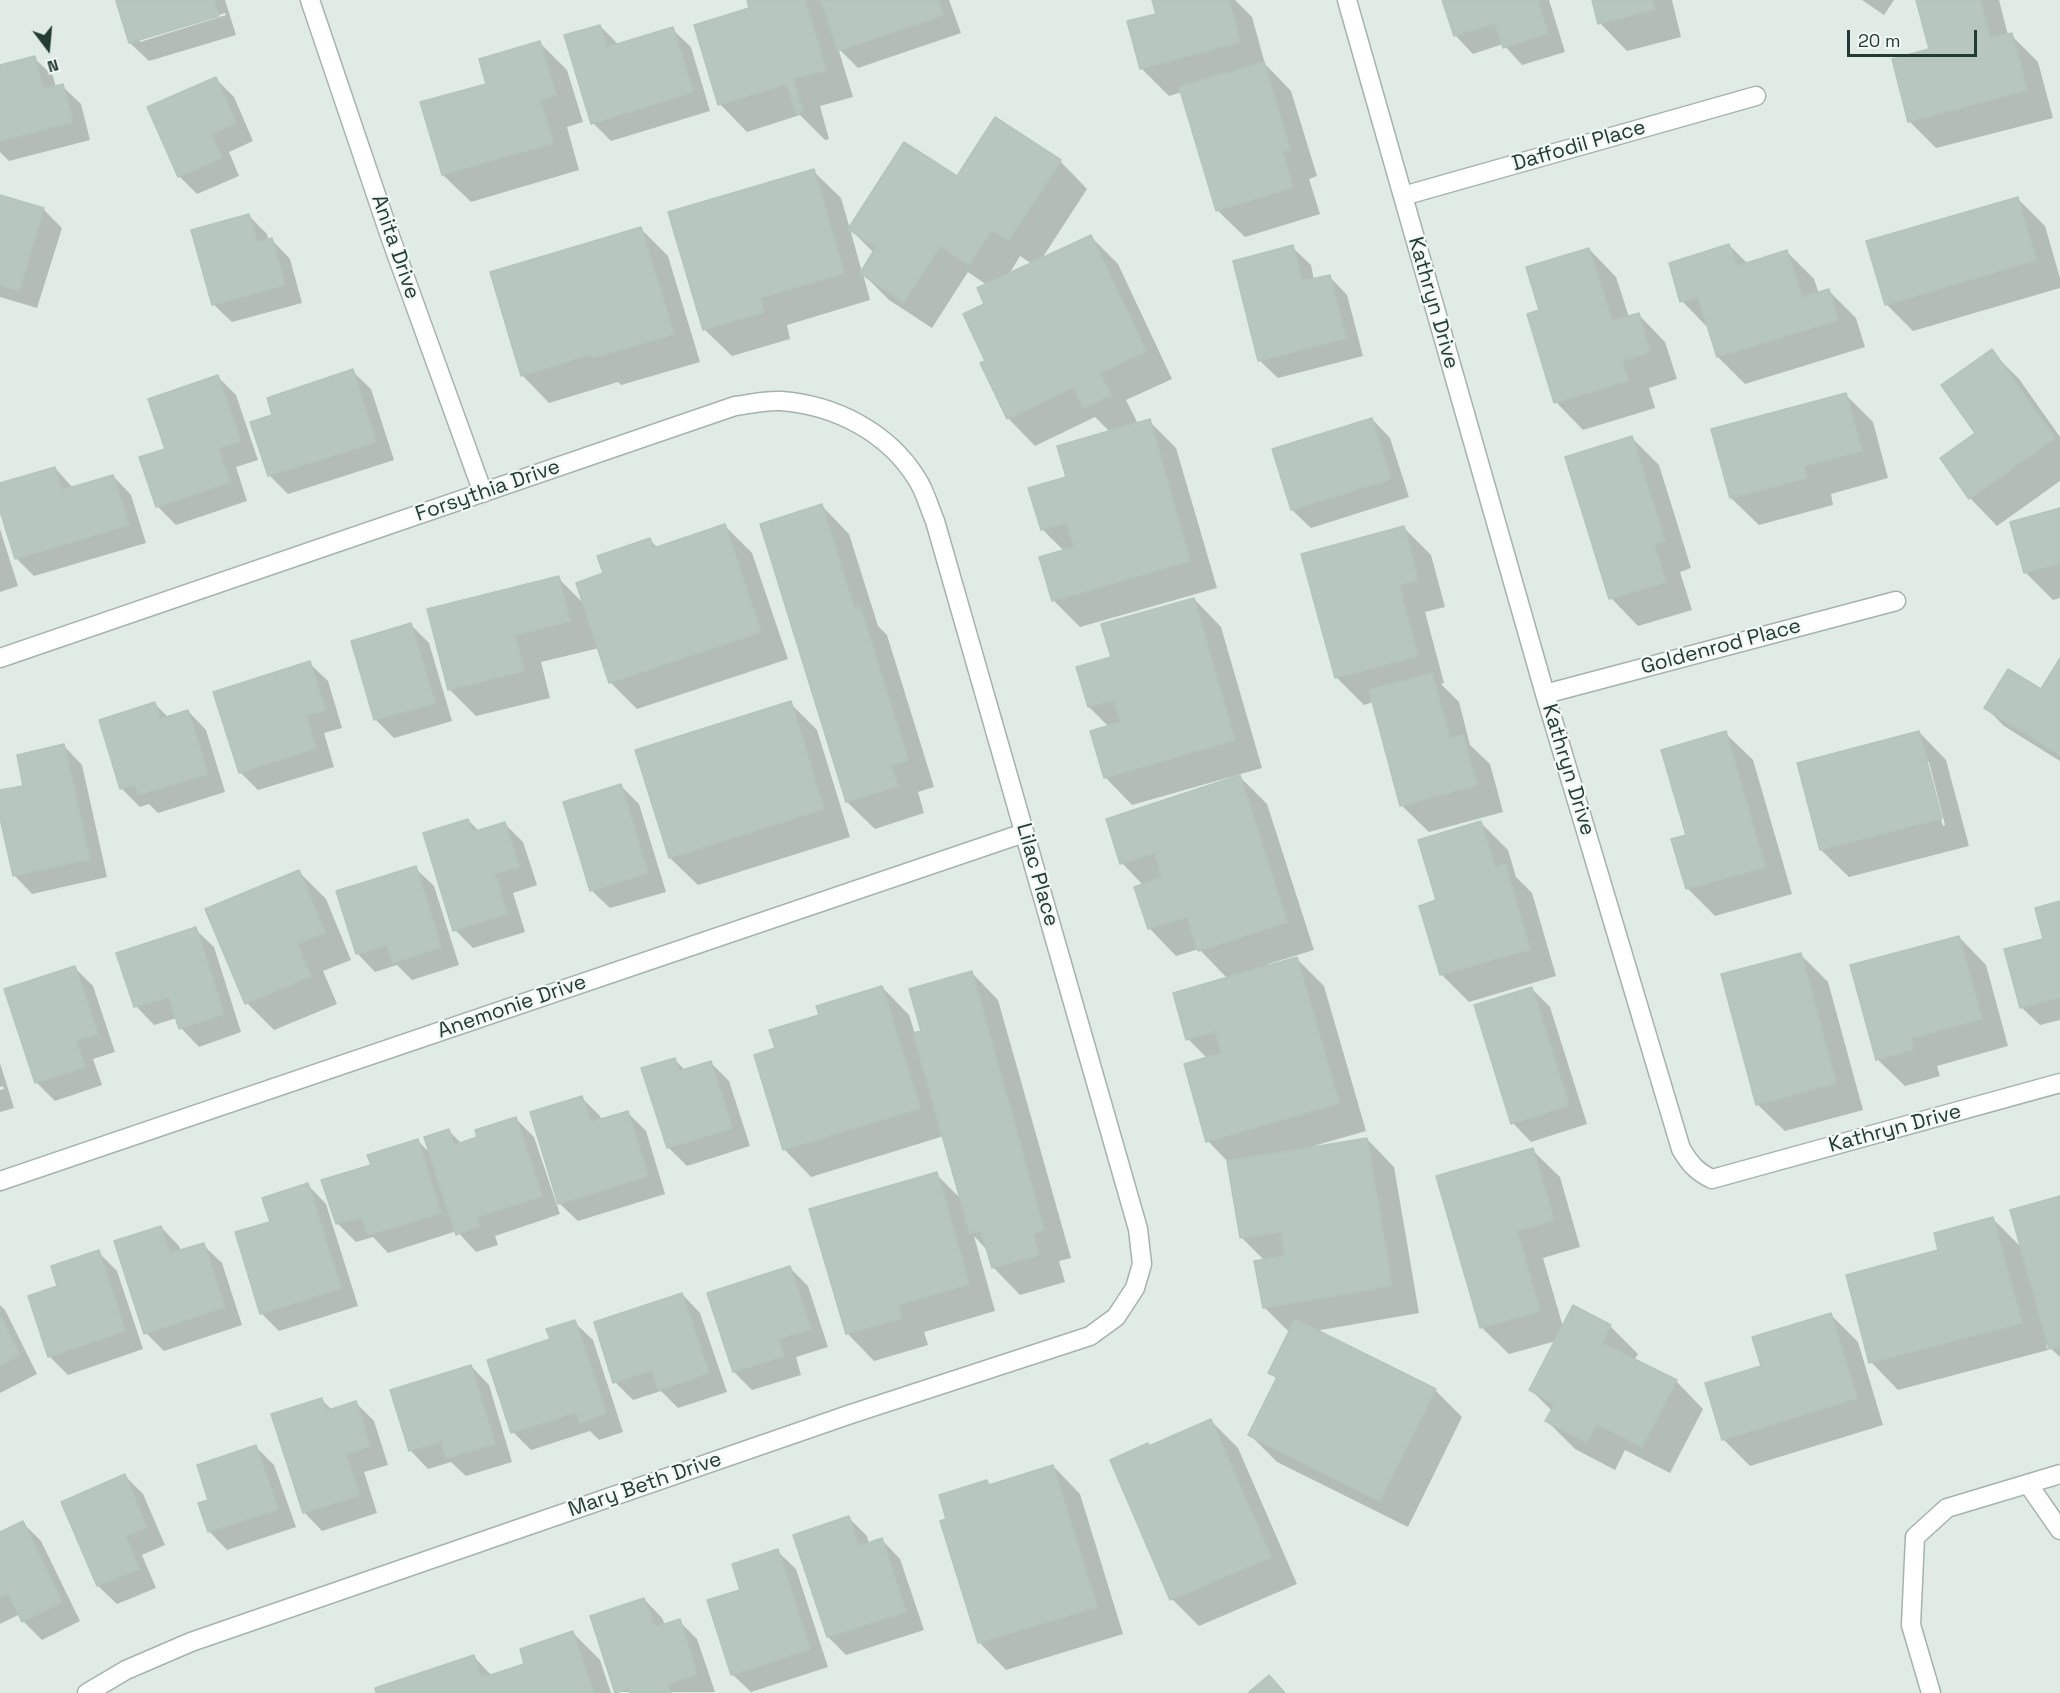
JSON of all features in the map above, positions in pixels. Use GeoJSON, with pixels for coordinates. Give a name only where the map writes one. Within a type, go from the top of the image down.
{"type":"FeatureCollection","features":[{"type":"Feature","properties":{"kind":"street","name":"Kathryn Drive"},"geometry":{"type":"LineString","coordinates":[[1347,0],[1545,694],[1681,1149],[1690,1164],[1700,1174],[1712,1179],[2060,1083]]}},
{"type":"Feature","properties":{"kind":"street","name":"Anita Drive"},"geometry":{"type":"LineString","coordinates":[[314,1],[391,239],[483,493]]}},
{"type":"Feature","properties":{"kind":"street","name":"Daffodil Place"},"geometry":{"type":"LineString","coordinates":[[1403,196],[1756,96]]}},
{"type":"Feature","properties":{"kind":"street","name":"Forsythia Drive"},"geometry":{"type":"LineString","coordinates":[[0,658],[735,406],[779,401],[813,405],[851,419],[887,444],[917,479],[935,521]]}},
{"type":"Feature","properties":{"kind":"street","name":"Lilac Place"},"geometry":{"type":"LineString","coordinates":[[935,521],[1138,1229]]}},
{"type":"Feature","properties":{"kind":"street","name":"Goldenrod Place"},"geometry":{"type":"LineString","coordinates":[[1545,694],[1896,601]]}},
{"type":"Feature","properties":{"kind":"street","name":"Anemonie Drive"},"geometry":{"type":"LineString","coordinates":[[0,1181],[1024,833]]}},
{"type":"Feature","properties":{"kind":"street","name":"Mary Beth Drive"},"geometry":{"type":"LineString","coordinates":[[87,1693],[126,1670],[191,1642],[851,1414],[1089,1336],[1116,1317],[1135,1288],[1142,1264],[1138,1229]]}},
{"type":"Feature","properties":{"kind":"street"},"geometry":{"type":"LineString","coordinates":[[1931,1693],[1911,1625],[1915,1537],[1947,1508],[2060,1474]]}},
{"type":"Feature","properties":{"kind":"street"},"geometry":{"type":"LineString","coordinates":[[2028,1484],[2060,1530]]}},
{"type":"Feature","properties":{"kind":"building"},"geometry":{"type":"Polygon","coordinates":[[[214,0],[219,16],[129,43],[116,1],[214,0]]]}},
{"type":"Feature","properties":{"kind":"building"},"geometry":{"type":"Polygon","coordinates":[[[747,0],[805,0],[826,70],[793,79],[803,112],[796,114],[787,84],[718,105],[694,25],[749,8],[747,0]]]}},
{"type":"Feature","properties":{"kind":"building"},"geometry":{"type":"Polygon","coordinates":[[[821,0],[938,0],[943,15],[838,51],[821,0]]]}},
{"type":"Feature","properties":{"kind":"building"},"geometry":{"type":"Polygon","coordinates":[[[1152,0],[1229,0],[1240,42],[1140,69],[1127,21],[1156,14],[1152,0]]]}},
{"type":"Feature","properties":{"kind":"building"},"geometry":{"type":"Polygon","coordinates":[[[1442,0],[1537,0],[1548,33],[1503,48],[1495,23],[1454,36],[1442,0]]]}},
{"type":"Feature","properties":{"kind":"building"},"geometry":{"type":"Polygon","coordinates":[[[1592,0],[1652,0],[1655,9],[1598,24],[1592,0]]]}},
{"type":"Feature","properties":{"kind":"building"},"geometry":{"type":"Polygon","coordinates":[[[1916,0],[1980,0],[1990,38],[2012,33],[2027,90],[1908,122],[1892,59],[1929,49],[1916,0]]]}},
{"type":"Feature","properties":{"kind":"building"},"geometry":{"type":"Polygon","coordinates":[[[600,25],[607,47],[673,27],[693,92],[591,124],[564,35],[600,25]]]}},
{"type":"Feature","properties":{"kind":"building"},"geometry":{"type":"Polygon","coordinates":[[[540,41],[556,95],[540,100],[553,143],[442,175],[420,102],[486,84],[479,59],[540,41]]]}},
{"type":"Feature","properties":{"kind":"building"},"geometry":{"type":"Polygon","coordinates":[[[35,56],[43,89],[63,84],[73,122],[0,141],[0,65],[35,56]]]}},
{"type":"Feature","properties":{"kind":"building"},"geometry":{"type":"Polygon","coordinates":[[[1264,62],[1290,149],[1283,152],[1293,187],[1216,211],[1179,87],[1264,62]]]}},
{"type":"Feature","properties":{"kind":"building"},"geometry":{"type":"Polygon","coordinates":[[[216,77],[236,123],[211,134],[222,158],[178,177],[147,107],[216,77]]]}},
{"type":"Feature","properties":{"kind":"building"},"geometry":{"type":"Polygon","coordinates":[[[995,117],[1061,160],[1008,241],[992,230],[969,265],[940,246],[904,302],[860,273],[876,247],[848,229],[904,142],[957,176],[995,117]]]}},
{"type":"Feature","properties":{"kind":"building"},"geometry":{"type":"Polygon","coordinates":[[[814,169],[844,273],[760,298],[764,312],[703,330],[668,212],[814,169]]]}},
{"type":"Feature","properties":{"kind":"building"},"geometry":{"type":"Polygon","coordinates":[[[0,195],[44,208],[19,291],[0,285],[0,195]]]}},
{"type":"Feature","properties":{"kind":"building"},"geometry":{"type":"Polygon","coordinates":[[[2018,197],[2036,260],[1885,305],[1866,241],[2018,197]]]}},
{"type":"Feature","properties":{"kind":"building"},"geometry":{"type":"Polygon","coordinates":[[[249,214],[257,242],[272,238],[285,285],[212,305],[191,230],[249,214]]]}},
{"type":"Feature","properties":{"kind":"building"},"geometry":{"type":"Polygon","coordinates":[[[641,227],[674,334],[592,358],[591,354],[521,376],[490,272],[641,227]]]}},
{"type":"Feature","properties":{"kind":"building"},"geometry":{"type":"Polygon","coordinates":[[[1091,235],[1146,351],[1100,373],[1111,395],[1083,408],[1074,387],[1007,419],[980,363],[985,361],[963,314],[984,304],[977,288],[1091,235]]]}},
{"type":"Feature","properties":{"kind":"building"},"geometry":{"type":"Polygon","coordinates":[[[1729,244],[1737,266],[1787,250],[1802,297],[1829,289],[1838,320],[1717,357],[1698,297],[1680,302],[1669,263],[1729,244]]]}},
{"type":"Feature","properties":{"kind":"building"},"geometry":{"type":"Polygon","coordinates":[[[1293,245],[1302,281],[1330,275],[1346,338],[1258,361],[1233,261],[1293,245]]]}},
{"type":"Feature","properties":{"kind":"building"},"geometry":{"type":"Polygon","coordinates":[[[1589,248],[1612,321],[1639,313],[1650,352],[1622,361],[1628,381],[1554,403],[1527,314],[1539,310],[1526,267],[1589,248]]]}},
{"type":"Feature","properties":{"kind":"building"},"geometry":{"type":"Polygon","coordinates":[[[1992,349],[2055,438],[1969,499],[1940,458],[1975,433],[1941,385],[1992,349]]]}},
{"type":"Feature","properties":{"kind":"building"},"geometry":{"type":"Polygon","coordinates":[[[353,369],[376,442],[268,476],[250,422],[272,415],[267,398],[353,369]]]}},
{"type":"Feature","properties":{"kind":"building"},"geometry":{"type":"Polygon","coordinates":[[[218,375],[241,441],[218,448],[230,482],[156,507],[139,457],[165,449],[148,399],[218,375]]]}},
{"type":"Feature","properties":{"kind":"building"},"geometry":{"type":"Polygon","coordinates":[[[1846,393],[1862,451],[1804,466],[1807,478],[1730,498],[1711,429],[1846,393]]]}},
{"type":"Feature","properties":{"kind":"building"},"geometry":{"type":"Polygon","coordinates":[[[1372,418],[1391,479],[1291,510],[1272,449],[1372,418]]]}},
{"type":"Feature","properties":{"kind":"building"},"geometry":{"type":"Polygon","coordinates":[[[1150,419],[1190,561],[1052,601],[1039,557],[1074,547],[1067,523],[1041,530],[1028,488],[1066,477],[1057,446],[1150,419]]]}},
{"type":"Feature","properties":{"kind":"building"},"geometry":{"type":"Polygon","coordinates":[[[1632,436],[1665,541],[1654,544],[1666,582],[1609,599],[1565,457],[1632,436]]]}},
{"type":"Feature","properties":{"kind":"building"},"geometry":{"type":"Polygon","coordinates":[[[55,467],[62,490],[113,475],[129,525],[15,559],[0,511],[0,483],[55,467]]]}},
{"type":"Feature","properties":{"kind":"building"},"geometry":{"type":"Polygon","coordinates":[[[822,504],[854,608],[860,606],[908,760],[891,765],[898,786],[846,802],[760,524],[822,504]]]}},
{"type":"Feature","properties":{"kind":"building"},"geometry":{"type":"Polygon","coordinates":[[[2060,508],[2060,563],[2024,573],[2010,522],[2060,508]]]}},
{"type":"Feature","properties":{"kind":"building"},"geometry":{"type":"Polygon","coordinates":[[[725,524],[761,632],[609,683],[576,583],[603,573],[597,556],[650,538],[654,548],[725,524]]]}},
{"type":"Feature","properties":{"kind":"building"},"geometry":{"type":"Polygon","coordinates":[[[1404,526],[1418,580],[1399,585],[1418,656],[1335,678],[1301,554],[1404,526]]]}},
{"type":"Feature","properties":{"kind":"building"},"geometry":{"type":"Polygon","coordinates":[[[559,576],[570,621],[515,635],[524,671],[448,690],[427,609],[559,576]]]}},
{"type":"Feature","properties":{"kind":"building"},"geometry":{"type":"Polygon","coordinates":[[[1194,598],[1235,740],[1104,778],[1090,731],[1121,722],[1114,700],[1088,707],[1076,667],[1111,657],[1101,624],[1194,598]]]}},
{"type":"Feature","properties":{"kind":"building"},"geometry":{"type":"Polygon","coordinates":[[[411,623],[435,703],[374,720],[351,641],[411,623]]]}},
{"type":"Feature","properties":{"kind":"building"},"geometry":{"type":"Polygon","coordinates":[[[2060,658],[2060,755],[1984,708],[2008,669],[2041,689],[2060,658]]]}},
{"type":"Feature","properties":{"kind":"building"},"geometry":{"type":"Polygon","coordinates":[[[310,661],[325,710],[306,715],[316,748],[239,773],[213,692],[310,661]]]}},
{"type":"Feature","properties":{"kind":"building"},"geometry":{"type":"Polygon","coordinates":[[[1432,673],[1450,739],[1463,735],[1477,785],[1400,806],[1369,690],[1432,673]]]}},
{"type":"Feature","properties":{"kind":"building"},"geometry":{"type":"Polygon","coordinates":[[[791,701],[824,809],[669,858],[635,750],[791,701]]]}},
{"type":"Feature","properties":{"kind":"building"},"geometry":{"type":"Polygon","coordinates":[[[155,702],[160,719],[188,710],[208,774],[138,795],[135,784],[120,789],[99,720],[155,702]]]}},
{"type":"Feature","properties":{"kind":"building"},"geometry":{"type":"Polygon","coordinates":[[[1726,731],[1765,867],[1686,889],[1671,839],[1686,835],[1661,750],[1726,731]]]}},
{"type":"Feature","properties":{"kind":"building"},"geometry":{"type":"Polygon","coordinates":[[[1919,731],[1942,818],[1820,850],[1797,763],[1919,731]]]}},
{"type":"Feature","properties":{"kind":"building"},"geometry":{"type":"Polygon","coordinates":[[[64,744],[90,859],[13,876],[0,818],[0,790],[23,786],[17,755],[64,744]]]}},
{"type":"Feature","properties":{"kind":"building"},"geometry":{"type":"Polygon","coordinates":[[[1240,775],[1287,922],[1198,951],[1187,917],[1148,929],[1134,887],[1162,878],[1155,853],[1120,864],[1106,819],[1240,775]]]}},
{"type":"Feature","properties":{"kind":"building"},"geometry":{"type":"Polygon","coordinates":[[[621,784],[648,873],[590,891],[563,802],[621,784]]]}},
{"type":"Feature","properties":{"kind":"building"},"geometry":{"type":"Polygon","coordinates":[[[468,819],[473,832],[505,822],[519,867],[495,874],[507,914],[453,931],[423,833],[468,819]]]}},
{"type":"Feature","properties":{"kind":"building"},"geometry":{"type":"Polygon","coordinates":[[[1481,821],[1495,867],[1505,864],[1530,949],[1440,975],[1419,906],[1436,900],[1418,840],[1481,821]]]}},
{"type":"Feature","properties":{"kind":"building"},"geometry":{"type":"Polygon","coordinates":[[[416,866],[441,947],[393,963],[387,945],[356,954],[336,891],[416,866]]]}},
{"type":"Feature","properties":{"kind":"building"},"geometry":{"type":"Polygon","coordinates":[[[299,870],[325,932],[297,944],[311,976],[245,1004],[205,909],[299,870]]]}},
{"type":"Feature","properties":{"kind":"building"},"geometry":{"type":"Polygon","coordinates":[[[2060,901],[2060,997],[2020,1008],[2004,949],[2043,939],[2035,908],[2060,901]]]}},
{"type":"Feature","properties":{"kind":"building"},"geometry":{"type":"Polygon","coordinates":[[[196,927],[224,1014],[179,1029],[169,997],[134,1007],[116,953],[196,927]]]}},
{"type":"Feature","properties":{"kind":"building"},"geometry":{"type":"Polygon","coordinates":[[[1959,936],[1982,1019],[1911,1038],[1914,1049],[1876,1060],[1850,965],[1959,936]]]}},
{"type":"Feature","properties":{"kind":"building"},"geometry":{"type":"Polygon","coordinates":[[[1801,953],[1836,1083],[1756,1105],[1721,974],[1801,953]]]}},
{"type":"Feature","properties":{"kind":"building"},"geometry":{"type":"Polygon","coordinates":[[[1297,957],[1339,1103],[1206,1142],[1184,1064],[1221,1053],[1215,1031],[1186,1040],[1173,993],[1297,957]]]}},
{"type":"Feature","properties":{"kind":"building"},"geometry":{"type":"Polygon","coordinates":[[[75,966],[98,1034],[76,1040],[85,1067],[35,1083],[4,989],[75,966]]]}},
{"type":"Feature","properties":{"kind":"building"},"geometry":{"type":"Polygon","coordinates":[[[972,971],[1044,1230],[1033,1234],[1039,1255],[992,1268],[981,1231],[970,1234],[913,1033],[921,1031],[909,989],[972,971]]]}},
{"type":"Feature","properties":{"kind":"building"},"geometry":{"type":"Polygon","coordinates":[[[882,986],[920,1108],[783,1150],[754,1055],[775,1048],[769,1030],[819,1015],[816,1006],[882,986]]]}},
{"type":"Feature","properties":{"kind":"building"},"geometry":{"type":"Polygon","coordinates":[[[1532,987],[1569,1105],[1511,1124],[1474,1005],[1532,987]]]}},
{"type":"Feature","properties":{"kind":"building"},"geometry":{"type":"Polygon","coordinates":[[[675,1058],[679,1071],[711,1061],[732,1128],[667,1148],[641,1068],[675,1058]]]}},
{"type":"Feature","properties":{"kind":"building"},"geometry":{"type":"Polygon","coordinates":[[[582,1096],[591,1122],[628,1111],[648,1176],[558,1204],[530,1112],[582,1096]]]}},
{"type":"Feature","properties":{"kind":"building"},"geometry":{"type":"Polygon","coordinates":[[[516,1117],[542,1196],[477,1217],[480,1226],[456,1235],[424,1137],[449,1129],[454,1145],[477,1137],[475,1130],[516,1117]]]}},
{"type":"Feature","properties":{"kind":"building"},"geometry":{"type":"Polygon","coordinates":[[[1367,1138],[1392,1286],[1263,1308],[1254,1261],[1285,1256],[1281,1232],[1240,1238],[1227,1161],[1367,1138]]]}},
{"type":"Feature","properties":{"kind":"building"},"geometry":{"type":"Polygon","coordinates":[[[418,1139],[441,1213],[368,1235],[362,1217],[336,1224],[321,1180],[371,1165],[367,1155],[418,1139]]]}},
{"type":"Feature","properties":{"kind":"building"},"geometry":{"type":"Polygon","coordinates":[[[1533,1148],[1554,1220],[1517,1231],[1540,1311],[1480,1328],[1436,1176],[1533,1148]]]}},
{"type":"Feature","properties":{"kind":"building"},"geometry":{"type":"Polygon","coordinates":[[[937,1172],[969,1284],[898,1305],[902,1318],[846,1334],[809,1209],[937,1172]]]}},
{"type":"Feature","properties":{"kind":"building"},"geometry":{"type":"Polygon","coordinates":[[[308,1183],[341,1288],[260,1314],[235,1232],[270,1222],[262,1198],[308,1183]]]}},
{"type":"Feature","properties":{"kind":"building"},"geometry":{"type":"Polygon","coordinates":[[[2060,1196],[2060,1346],[2049,1349],[2010,1210],[2060,1196]]]}},
{"type":"Feature","properties":{"kind":"building"},"geometry":{"type":"Polygon","coordinates":[[[1993,1217],[2022,1323],[1869,1363],[1846,1275],[1938,1250],[1934,1233],[1993,1217]]]}},
{"type":"Feature","properties":{"kind":"building"},"geometry":{"type":"Polygon","coordinates":[[[161,1226],[170,1253],[204,1243],[225,1307],[144,1334],[114,1241],[161,1226]]]}},
{"type":"Feature","properties":{"kind":"building"},"geometry":{"type":"Polygon","coordinates":[[[99,1250],[125,1331],[48,1357],[28,1296],[57,1286],[51,1266],[99,1250]]]}},
{"type":"Feature","properties":{"kind":"building"},"geometry":{"type":"Polygon","coordinates":[[[790,1266],[811,1329],[778,1339],[784,1356],[733,1372],[707,1293],[790,1266]]]}},
{"type":"Feature","properties":{"kind":"building"},"geometry":{"type":"Polygon","coordinates":[[[682,1293],[709,1373],[658,1390],[652,1370],[613,1383],[594,1322],[682,1293]]]}},
{"type":"Feature","properties":{"kind":"building"},"geometry":{"type":"Polygon","coordinates":[[[1573,1305],[1611,1325],[1602,1343],[1677,1380],[1642,1447],[1597,1424],[1587,1443],[1545,1421],[1555,1404],[1529,1390],[1573,1305]]]}},
{"type":"Feature","properties":{"kind":"building"},"geometry":{"type":"Polygon","coordinates":[[[1831,1313],[1857,1398],[1722,1440],[1705,1383],[1761,1366],[1752,1337],[1831,1313]]]}},
{"type":"Feature","properties":{"kind":"building"},"geometry":{"type":"Polygon","coordinates":[[[0,1316],[20,1355],[0,1365],[0,1316]]]}},
{"type":"Feature","properties":{"kind":"building"},"geometry":{"type":"Polygon","coordinates":[[[1295,1319],[1436,1389],[1380,1501],[1248,1435],[1277,1377],[1268,1373],[1295,1319]]]}},
{"type":"Feature","properties":{"kind":"building"},"geometry":{"type":"Polygon","coordinates":[[[575,1320],[606,1413],[579,1423],[576,1412],[511,1433],[487,1360],[550,1339],[546,1329],[575,1320]]]}},
{"type":"Feature","properties":{"kind":"building"},"geometry":{"type":"Polygon","coordinates":[[[471,1365],[495,1444],[446,1458],[441,1441],[409,1451],[390,1390],[471,1365]]]}},
{"type":"Feature","properties":{"kind":"building"},"geometry":{"type":"Polygon","coordinates":[[[322,1398],[326,1411],[356,1401],[370,1446],[346,1454],[360,1495],[303,1513],[271,1414],[322,1398]]]}},
{"type":"Feature","properties":{"kind":"building"},"geometry":{"type":"Polygon","coordinates":[[[1211,1419],[1271,1557],[1170,1600],[1110,1460],[1211,1419]]]}},
{"type":"Feature","properties":{"kind":"building"},"geometry":{"type":"Polygon","coordinates":[[[256,1445],[278,1509],[208,1532],[198,1503],[208,1500],[197,1465],[256,1445]]]}},
{"type":"Feature","properties":{"kind":"building"},"geometry":{"type":"Polygon","coordinates":[[[1053,1465],[1097,1607],[978,1643],[940,1521],[946,1519],[939,1495],[987,1480],[989,1485],[1053,1465]]]}},
{"type":"Feature","properties":{"kind":"building"},"geometry":{"type":"Polygon","coordinates":[[[125,1474],[147,1527],[125,1536],[139,1569],[97,1586],[61,1502],[125,1474]]]}},
{"type":"Feature","properties":{"kind":"building"},"geometry":{"type":"Polygon","coordinates":[[[849,1516],[859,1546],[882,1538],[906,1612],[827,1637],[793,1535],[849,1516]]]}},
{"type":"Feature","properties":{"kind":"building"},"geometry":{"type":"Polygon","coordinates":[[[23,1521],[62,1602],[22,1622],[8,1593],[0,1597],[0,1532],[23,1521]]]}},
{"type":"Feature","properties":{"kind":"building"},"geometry":{"type":"Polygon","coordinates":[[[778,1549],[810,1649],[731,1675],[707,1600],[740,1590],[732,1564],[778,1549]]]}},
{"type":"Feature","properties":{"kind":"building"},"geometry":{"type":"Polygon","coordinates":[[[644,1598],[655,1627],[680,1619],[697,1674],[668,1684],[671,1693],[630,1693],[629,1688],[615,1693],[590,1616],[644,1598]]]}},
{"type":"Feature","properties":{"kind":"building"},"geometry":{"type":"Polygon","coordinates":[[[573,1631],[594,1693],[376,1693],[375,1688],[474,1655],[481,1678],[524,1664],[520,1649],[573,1631]]]}},
{"type":"Feature","properties":{"kind":"building"},"geometry":{"type":"Polygon","coordinates":[[[1269,1675],[1285,1693],[1248,1693],[1269,1675]]]}}]}
